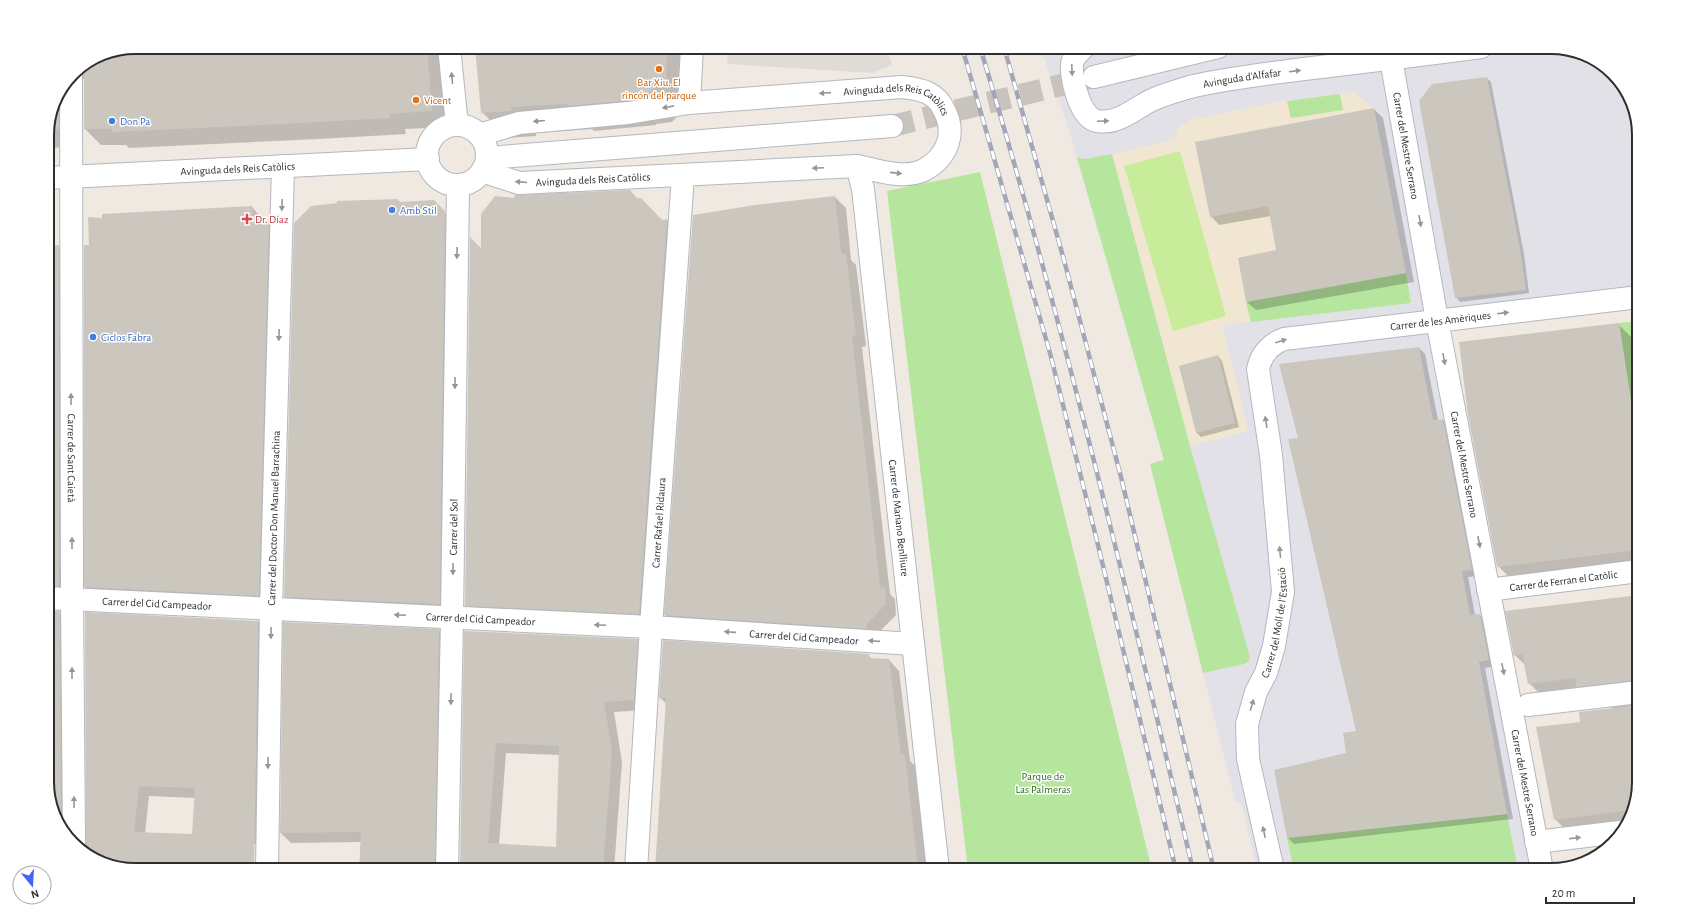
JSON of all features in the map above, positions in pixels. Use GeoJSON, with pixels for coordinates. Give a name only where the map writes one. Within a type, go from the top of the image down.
{"type":"FeatureCollection","features":[{"type":"Feature","properties":{"kind":"street"},"geometry":{"type":"LineString","coordinates":[[451,54],[457,125]]}},
{"type":"Feature","properties":{"kind":"street"},"geometry":{"type":"LineString","coordinates":[[689,103],[692,54]]}},
{"type":"Feature","properties":{"kind":"street","name":"Avinguda d'Alfafar"},"geometry":{"type":"LineString","coordinates":[[1076,54],[1072,63],[1077,97],[1085,113],[1096,121],[1111,121],[1127,115],[1150,101],[1190,88],[1236,78],[1428,54]]}},
{"type":"Feature","properties":{"kind":"street"},"geometry":{"type":"LineString","coordinates":[[1094,77],[1189,54]]}},
{"type":"Feature","properties":{"kind":"street","name":"Carrer del Mestre Serrano"},"geometry":{"type":"LineString","coordinates":[[1391,59],[1437,320],[1540,863]]}},
{"type":"Feature","properties":{"kind":"street","name":"Carrer de Sant Caietà"},"geometry":{"type":"LineString","coordinates":[[71,86],[74,835]]}},
{"type":"Feature","properties":{"kind":"street","name":"Avinguda dels Reis Catòlics"},"geometry":{"type":"LineString","coordinates":[[479,135],[519,123],[628,113],[689,103],[902,87],[916,88],[930,94],[940,103],[947,114],[951,126],[949,142],[936,160],[923,170],[900,174],[857,166],[519,183],[485,165]]}},
{"type":"Feature","properties":{"kind":"street"},"geometry":{"type":"LineString","coordinates":[[457,125],[473,130],[479,135],[487,149],[485,165],[476,179],[468,183],[458,185],[450,184],[441,180],[430,167],[428,159],[428,149],[438,132],[457,125]]}},
{"type":"Feature","properties":{"kind":"street","name":"Avinguda dels Reis Catòlics"},"geometry":{"type":"LineString","coordinates":[[485,165],[892,126]]}},
{"type":"Feature","properties":{"kind":"street","name":"Avinguda dels Reis Catòlics"},"geometry":{"type":"LineString","coordinates":[[54,177],[428,159]]}},
{"type":"Feature","properties":{"kind":"street","name":"Carrer del Doctor Don Manuel Barrachina"},"geometry":{"type":"LineString","coordinates":[[266,863],[271,609],[284,166]]}},
{"type":"Feature","properties":{"kind":"street","name":"Carrer de Mariano Benlliure"},"geometry":{"type":"LineString","coordinates":[[857,166],[863,189],[937,863]]}},
{"type":"Feature","properties":{"kind":"street","name":"Carrer Rafael Ridaura"},"geometry":{"type":"LineString","coordinates":[[636,863],[651,627],[683,175]]}},
{"type":"Feature","properties":{"kind":"street","name":"Carrer del Sol"},"geometry":{"type":"LineString","coordinates":[[447,863],[458,185]]}},
{"type":"Feature","properties":{"kind":"street","name":"Carrer de les Amèriques"},"geometry":{"type":"LineString","coordinates":[[1258,369],[1260,360],[1267,351],[1274,343],[1284,339],[1632,298]]}},
{"type":"Feature","properties":{"kind":"street","name":"Carrer del Moll de l'Estació"},"geometry":{"type":"LineString","coordinates":[[1258,369],[1271,455],[1283,592],[1274,646],[1266,673],[1256,692],[1247,724],[1248,759],[1271,863]]}},
{"type":"Feature","properties":{"kind":"street","name":"Carrer de Ferran el Catòlic"},"geometry":{"type":"LineString","coordinates":[[1488,590],[1632,572]]}},
{"type":"Feature","properties":{"kind":"street","name":"Carrer del Cid Campeador"},"geometry":{"type":"LineString","coordinates":[[54,598],[651,627],[913,644]]}},
{"type":"Feature","properties":{"kind":"street"},"geometry":{"type":"LineString","coordinates":[[1528,705],[1632,693]]}},
{"type":"Feature","properties":{"kind":"street"},"geometry":{"type":"LineString","coordinates":[[1536,842],[1613,833]]}},
{"type":"Feature","properties":{"kind":"shaded area"},"geometry":{"type":"Polygon","coordinates":[[[728,54],[889,54],[892,65],[873,73],[727,64],[728,54]]]}},
{"type":"Feature","properties":{"kind":"shaded area"},"geometry":{"type":"Polygon","coordinates":[[[1042,54],[1556,54],[1577,58],[1587,62],[1604,74],[1612,82],[1624,99],[1628,109],[1632,130],[1632,298],[1437,320],[1541,863],[1255,863],[1241,802],[1236,803],[1150,464],[1164,460],[1065,117],[1042,54]]]}},
{"type":"Feature","properties":{"kind":"shaded area"},"geometry":{"type":"Polygon","coordinates":[[[1353,92],[1374,108],[1411,303],[1222,325],[1248,431],[1190,446],[1112,154],[1175,139],[1178,128],[1191,120],[1282,101],[1353,92]]]}},
{"type":"Feature","properties":{"kind":"green space"},"geometry":{"type":"Polygon","coordinates":[[[1340,94],[1343,110],[1291,118],[1287,101],[1340,94]]]}},
{"type":"Feature","properties":{"kind":"green space"},"geometry":{"type":"Polygon","coordinates":[[[1180,151],[1226,316],[1173,331],[1124,166],[1180,151]]]}},
{"type":"Feature","properties":{"kind":"green space"},"geometry":{"type":"Polygon","coordinates":[[[1112,154],[1190,446],[1250,657],[1248,662],[1244,664],[1203,673],[1150,464],[1164,460],[1077,157],[1085,159],[1112,154]]]}},
{"type":"Feature","properties":{"kind":"green space","name":"Parque de Las Palmeras"},"geometry":{"type":"Polygon","coordinates":[[[980,172],[1150,863],[967,863],[887,191],[980,172]]]}},
{"type":"Feature","properties":{"kind":"green space"},"geometry":{"type":"Polygon","coordinates":[[[1406,273],[1411,303],[1251,322],[1246,302],[1406,273]]]}},
{"type":"Feature","properties":{"kind":"green space"},"geometry":{"type":"Polygon","coordinates":[[[1632,322],[1632,407],[1619,323],[1632,322]]]}},
{"type":"Feature","properties":{"kind":"green space"},"geometry":{"type":"Polygon","coordinates":[[[1507,814],[1517,863],[1292,863],[1287,838],[1507,814]]]}},
{"type":"Feature","properties":{"kind":"building"},"geometry":{"type":"Polygon","coordinates":[[[130,54],[428,54],[432,111],[390,114],[390,118],[112,132],[112,129],[84,129],[83,73],[104,60],[130,54]]]}},
{"type":"Feature","properties":{"kind":"building"},"geometry":{"type":"Polygon","coordinates":[[[476,54],[667,54],[666,78],[646,96],[631,98],[631,100],[567,106],[567,104],[511,107],[511,111],[481,113],[476,54]]]}},
{"type":"Feature","properties":{"kind":"building"},"geometry":{"type":"Polygon","coordinates":[[[1487,77],[1520,249],[1526,290],[1455,298],[1419,101],[1432,84],[1487,77]]]}},
{"type":"Feature","properties":{"kind":"building"},"geometry":{"type":"Polygon","coordinates":[[[59,107],[59,129],[54,129],[59,107]]]}},
{"type":"Feature","properties":{"kind":"building"},"geometry":{"type":"Polygon","coordinates":[[[1374,108],[1406,273],[1246,302],[1238,258],[1276,250],[1268,206],[1210,217],[1195,142],[1374,108]]]}},
{"type":"Feature","properties":{"kind":"building"},"geometry":{"type":"Polygon","coordinates":[[[630,190],[637,198],[641,198],[662,220],[667,219],[639,614],[465,606],[470,237],[481,248],[481,214],[495,196],[514,198],[515,195],[630,190]]]}},
{"type":"Feature","properties":{"kind":"building"},"geometry":{"type":"Polygon","coordinates":[[[835,196],[841,251],[842,254],[846,254],[856,336],[852,336],[880,585],[882,588],[885,587],[886,604],[867,624],[867,629],[664,615],[693,215],[755,205],[835,196]]]}},
{"type":"Feature","properties":{"kind":"building"},"geometry":{"type":"Polygon","coordinates":[[[398,199],[398,202],[434,200],[445,211],[440,604],[284,597],[294,223],[311,206],[337,203],[337,201],[398,199]]]}},
{"type":"Feature","properties":{"kind":"building"},"geometry":{"type":"Polygon","coordinates":[[[252,206],[253,220],[269,221],[259,596],[84,587],[84,245],[89,245],[88,217],[102,218],[102,214],[252,206]]]}},
{"type":"Feature","properties":{"kind":"building"},"geometry":{"type":"Polygon","coordinates":[[[54,245],[59,245],[59,586],[54,586],[54,245]]]}},
{"type":"Feature","properties":{"kind":"building"},"geometry":{"type":"Polygon","coordinates":[[[1619,323],[1632,408],[1632,551],[1497,567],[1468,415],[1459,342],[1619,323]]]}},
{"type":"Feature","properties":{"kind":"building"},"geometry":{"type":"Polygon","coordinates":[[[1419,347],[1433,420],[1443,419],[1472,570],[1462,571],[1470,615],[1480,614],[1489,660],[1479,662],[1507,814],[1287,838],[1274,770],[1346,753],[1343,733],[1356,731],[1288,439],[1298,438],[1279,364],[1419,347]]]}},
{"type":"Feature","properties":{"kind":"building"},"geometry":{"type":"Polygon","coordinates":[[[1218,355],[1235,423],[1196,433],[1179,366],[1218,355]]]}},
{"type":"Feature","properties":{"kind":"building"},"geometry":{"type":"Polygon","coordinates":[[[1632,596],[1632,681],[1576,687],[1575,678],[1528,684],[1522,654],[1514,656],[1505,611],[1632,596]]]}},
{"type":"Feature","properties":{"kind":"building"},"geometry":{"type":"Polygon","coordinates":[[[54,611],[60,611],[61,815],[54,787],[54,611]]]}},
{"type":"Feature","properties":{"kind":"building"},"geometry":{"type":"Polygon","coordinates":[[[85,612],[258,621],[254,863],[130,863],[109,859],[99,855],[85,845],[86,841],[85,612]],[[139,786],[134,832],[192,834],[195,788],[139,786]]]}},
{"type":"Feature","properties":{"kind":"building"},"geometry":{"type":"Polygon","coordinates":[[[283,622],[439,629],[435,863],[359,863],[361,832],[280,833],[283,622]]]}},
{"type":"Feature","properties":{"kind":"building"},"geometry":{"type":"Polygon","coordinates":[[[464,631],[638,639],[634,700],[604,702],[612,751],[604,863],[460,863],[464,631]],[[496,743],[488,843],[556,847],[559,746],[496,743]]]}},
{"type":"Feature","properties":{"kind":"building"},"geometry":{"type":"Polygon","coordinates":[[[663,640],[869,654],[869,658],[889,659],[901,755],[905,754],[917,863],[655,863],[666,698],[659,698],[663,640]]]}},
{"type":"Feature","properties":{"kind":"building"},"geometry":{"type":"Polygon","coordinates":[[[1632,706],[1632,782],[1629,803],[1627,811],[1554,820],[1536,727],[1580,722],[1579,712],[1632,706]]]}},
{"type":"Feature","properties":{"kind":"tunnel"},"geometry":{"type":"LineString","coordinates":[[892,126],[1091,78]]}},
{"type":"Feature","properties":{"kind":"railway"},"geometry":{"type":"LineString","coordinates":[[964,54],[1050,353],[1174,863]]}},
{"type":"Feature","properties":{"kind":"railway"},"geometry":{"type":"LineString","coordinates":[[982,54],[1039,251],[1093,457],[1191,863]]}},
{"type":"Feature","properties":{"kind":"railway"},"geometry":{"type":"LineString","coordinates":[[1006,54],[1064,260],[1121,477],[1212,863]]}},
{"type":"Feature","properties":{"kind":"place","name":"Bar Xiu. El rincón del parque"},"geometry":{"type":"Point","coordinates":[659,69]}},
{"type":"Feature","properties":{"kind":"place","name":"Vicent"},"geometry":{"type":"Point","coordinates":[416,100]}},
{"type":"Feature","properties":{"kind":"place","name":"Don Pa"},"geometry":{"type":"Point","coordinates":[112,121]}},
{"type":"Feature","properties":{"kind":"place","name":"Amb Stil"},"geometry":{"type":"Point","coordinates":[392,210]}},
{"type":"Feature","properties":{"kind":"place","name":"Dr. Díaz"},"geometry":{"type":"Point","coordinates":[247,219]}},
{"type":"Feature","properties":{"kind":"place","name":"Ciclos Fabra"},"geometry":{"type":"Point","coordinates":[93,337]}}]}
